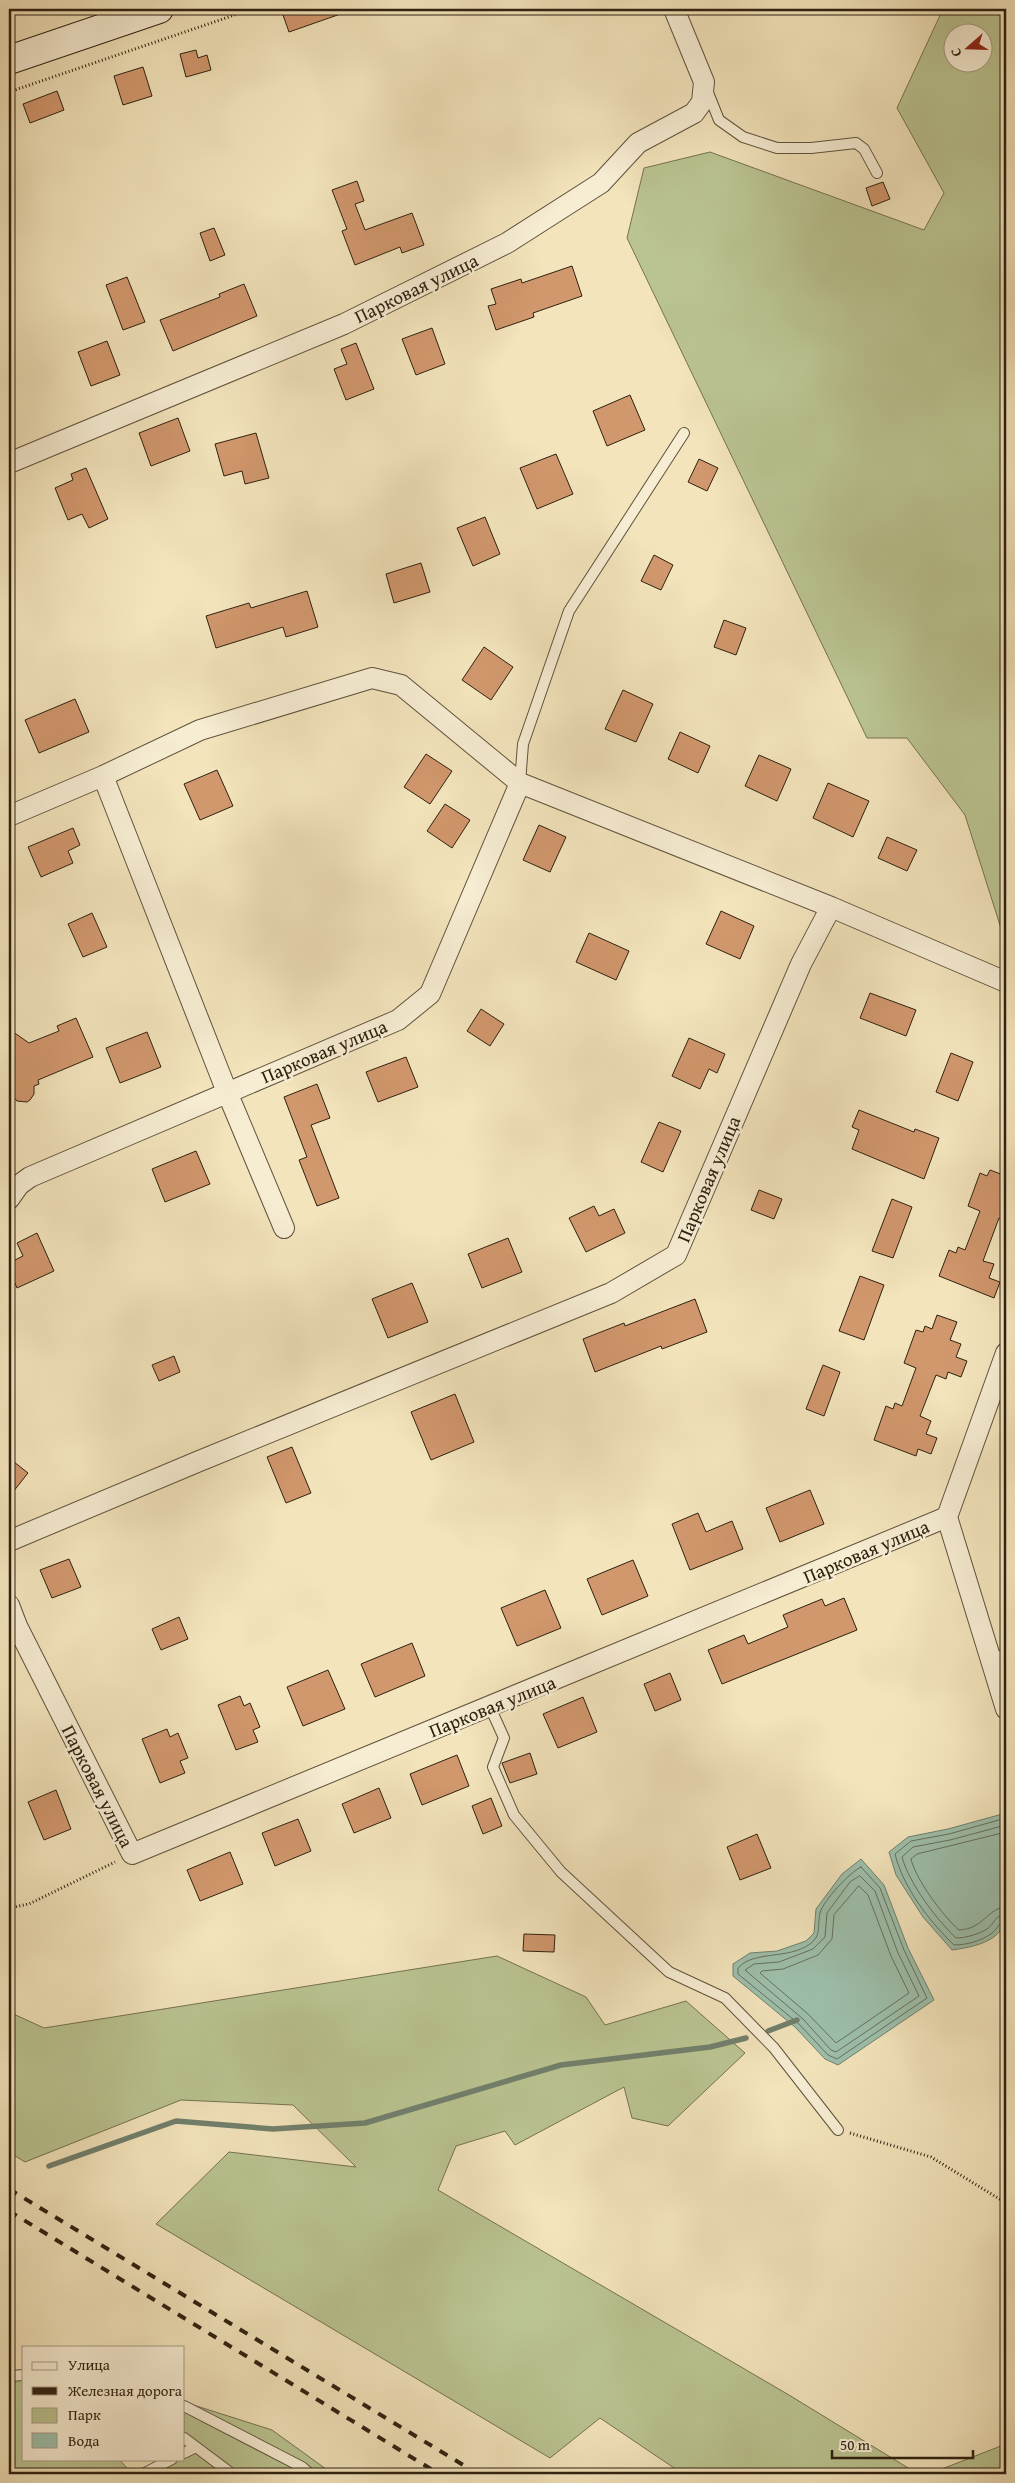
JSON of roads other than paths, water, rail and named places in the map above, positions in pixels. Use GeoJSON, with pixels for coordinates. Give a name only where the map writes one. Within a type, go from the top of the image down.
{"type":"FeatureCollection","features":[{"type":"Feature","properties":{"kind":"main road"},"geometry":{"type":"LineString","coordinates":[[9,60],[159,9]]}},
{"type":"Feature","properties":{"kind":"street"},"geometry":{"type":"LineString","coordinates":[[674,9],[704,82]]}},
{"type":"Feature","properties":{"kind":"street","name":"Парковая улица"},"geometry":{"type":"LineString","coordinates":[[9,463],[344,324],[507,243],[601,183],[638,143],[694,113],[702,102],[704,82]]}},
{"type":"Feature","properties":{"kind":"street"},"geometry":{"type":"LineString","coordinates":[[9,816],[103,776],[200,730],[372,678],[401,686],[520,783],[830,907],[1006,982]]}},
{"type":"Feature","properties":{"kind":"street"},"geometry":{"type":"LineString","coordinates":[[103,776],[227,1092],[284,1228]]}},
{"type":"Feature","properties":{"kind":"street","name":"Парковая улица"},"geometry":{"type":"LineString","coordinates":[[9,1199],[19,1185],[30,1177],[398,1020],[430,994],[520,783]]}},
{"type":"Feature","properties":{"kind":"street","name":"Парковая улица"},"geometry":{"type":"LineString","coordinates":[[9,1542],[197,1462],[611,1293],[676,1254],[801,964],[830,907]]}},
{"type":"Feature","properties":{"kind":"street","name":"Парковая улица"},"geometry":{"type":"LineString","coordinates":[[9,1605],[17,1626],[132,1854],[947,1517],[1006,1353]]}},
{"type":"Feature","properties":{"kind":"street"},"geometry":{"type":"LineString","coordinates":[[947,1517],[999,1657],[1006,1709]]}},
{"type":"Feature","properties":{"kind":"lane"},"geometry":{"type":"LineString","coordinates":[[704,82],[720,120],[743,137],[777,148],[812,148],[856,143],[864,149],[877,173]]}},
{"type":"Feature","properties":{"kind":"lane"},"geometry":{"type":"LineString","coordinates":[[520,783],[523,744],[569,611],[684,433]]}},
{"type":"Feature","properties":{"kind":"lane"},"geometry":{"type":"LineString","coordinates":[[490,1707],[504,1738],[493,1767],[514,1815],[561,1872],[669,1972],[725,1998],[774,2048],[838,2130]]}},
{"type":"Feature","properties":{"kind":"lane"},"geometry":{"type":"LineString","coordinates":[[9,2376],[22,2375]]}},
{"type":"Feature","properties":{"kind":"lane"},"geometry":{"type":"LineString","coordinates":[[9,2376],[22,2379]]}},
{"type":"Feature","properties":{"kind":"lane"},"geometry":{"type":"LineString","coordinates":[[185,2407],[310,2474]]}},
{"type":"Feature","properties":{"kind":"lane"},"geometry":{"type":"LineString","coordinates":[[185,2439],[232,2474]]}},
{"type":"Feature","properties":{"kind":"lane"},"geometry":{"type":"LineString","coordinates":[[185,2452],[196,2447]]}},
{"type":"Feature","properties":{"kind":"lane"},"geometry":{"type":"LineString","coordinates":[[143,2474],[170,2460]]}},
{"type":"Feature","properties":{"kind":"water"},"geometry":{"type":"Polygon","coordinates":[[[1006,1813],[1006,1902],[1003,1900],[1004,1923],[1000,1931],[984,1942],[952,1950],[923,1917],[896,1875],[889,1852],[908,1837],[948,1829],[1006,1813]]]}},
{"type":"Feature","properties":{"kind":"water"},"geometry":{"type":"Polygon","coordinates":[[[861,1859],[884,1885],[908,1948],[934,2000],[838,2065],[825,2059],[795,2027],[733,1976],[733,1964],[750,1953],[777,1951],[806,1941],[814,1933],[816,1909],[842,1874],[861,1859]]]}},
{"type":"Feature","properties":{"kind":"waterway"},"geometry":{"type":"LineString","coordinates":[[768,2031],[797,2020]]}},
{"type":"Feature","properties":{"kind":"waterway"},"geometry":{"type":"LineString","coordinates":[[49,2166],[176,2121],[273,2129],[365,2123],[561,2065],[710,2047],[746,2038]]}},
{"type":"Feature","properties":{"kind":"railway"},"geometry":{"type":"LineString","coordinates":[[9,2189],[478,2474]]}},
{"type":"Feature","properties":{"kind":"railway"},"geometry":{"type":"LineString","coordinates":[[9,2211],[439,2474]]}}]}
